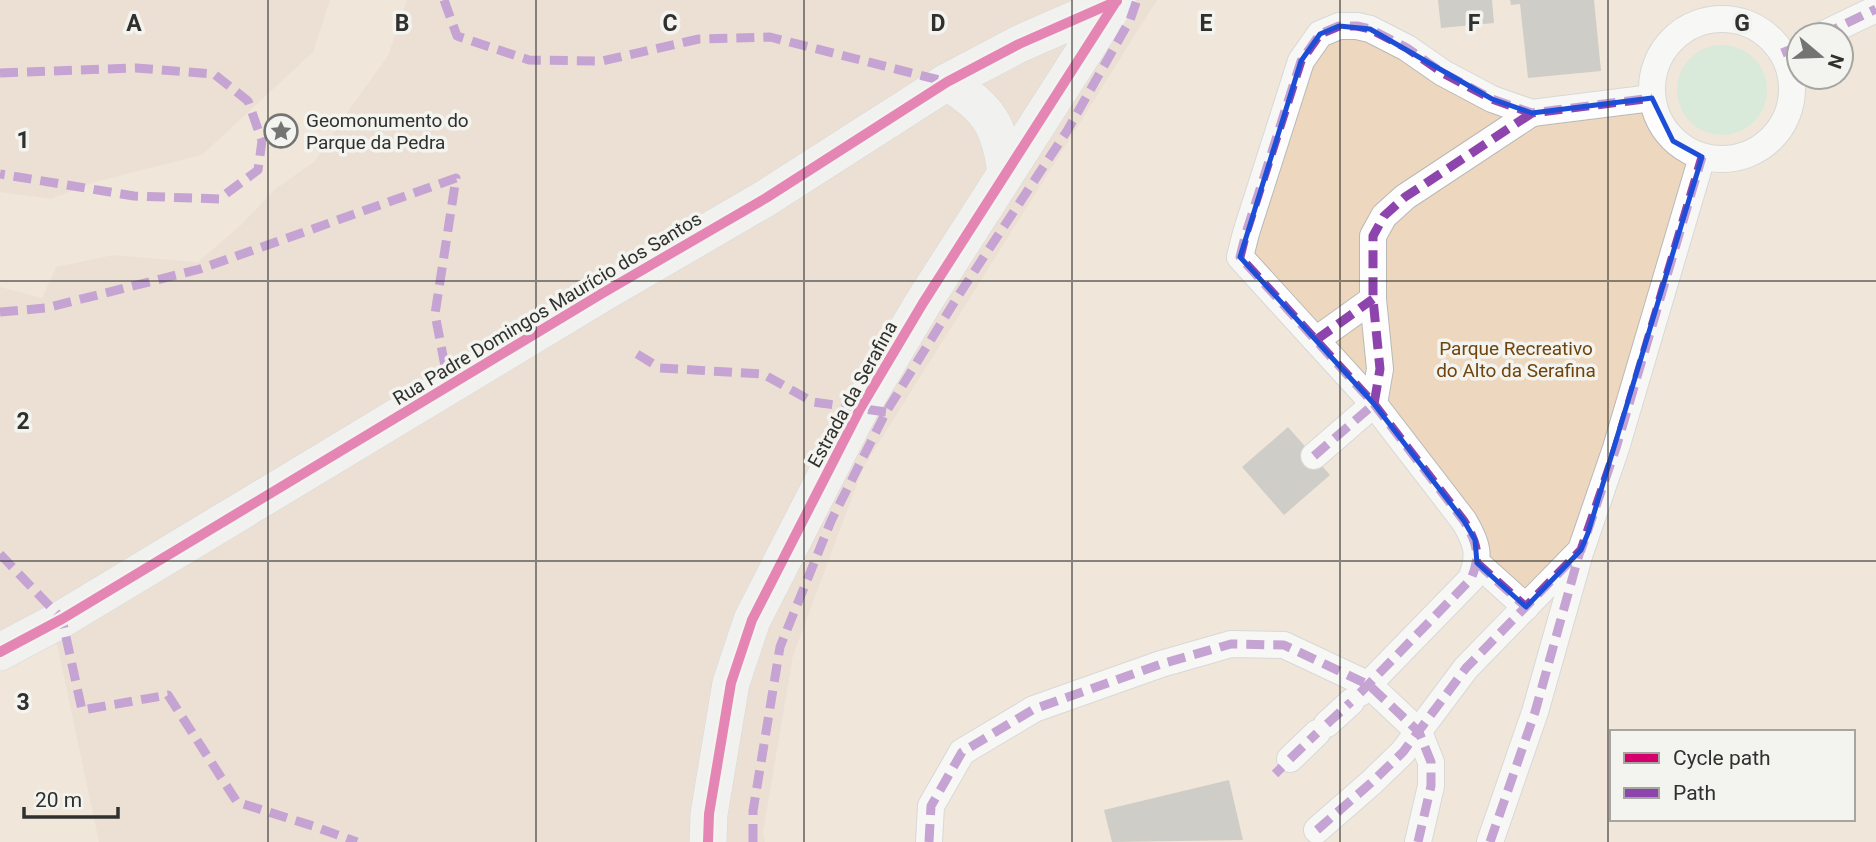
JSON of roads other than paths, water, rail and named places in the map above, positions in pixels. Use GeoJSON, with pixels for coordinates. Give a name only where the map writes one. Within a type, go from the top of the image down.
{"type":"FeatureCollection","features":[{"type":"Feature","properties":{"kind":"street","name":"Rua Padre Domingos Maurício dos Santos"},"geometry":{"type":"LineString","coordinates":[[0,652],[62,619],[601,294],[766,198],[947,82],[1019,44],[1117,1]]}},
{"type":"Feature","properties":{"kind":"street","name":"Estrada da Serafina"},"geometry":{"type":"LineString","coordinates":[[708,842],[711,801],[731,683],[752,620],[860,409],[1006,173],[1117,1]]}},
{"type":"Feature","properties":{"kind":"street"},"geometry":{"type":"LineString","coordinates":[[1851,21],[1876,9]]}},
{"type":"Feature","properties":{"kind":"street"},"geometry":{"type":"LineString","coordinates":[[1785,46],[1742,22],[1716,19],[1691,26],[1676,35],[1656,63],[1652,98],[1655,114],[1673,141],[1702,157],[1720,160],[1747,154],[1770,139],[1782,125],[1792,91]]}},
{"type":"Feature","properties":{"kind":"street"},"geometry":{"type":"LineString","coordinates":[[1282,767],[1360,694],[1460,591],[1471,579],[1477,563],[1475,540],[1464,521],[1374,404],[1240,257],[1301,61],[1320,34],[1339,26],[1357,26],[1370,29],[1406,48],[1443,73],[1492,99],[1532,113]]}},
{"type":"Feature","properties":{"kind":"street"},"geometry":{"type":"LineString","coordinates":[[947,82],[971,97],[990,118],[1002,144],[1006,173]]}},
{"type":"Feature","properties":{"kind":"street"},"geometry":{"type":"LineString","coordinates":[[1314,456],[1374,404],[1380,369],[1373,299],[1373,236],[1384,216],[1405,197],[1532,113],[1652,98]]}},
{"type":"Feature","properties":{"kind":"street"},"geometry":{"type":"LineString","coordinates":[[1490,842],[1535,712],[1581,550],[1616,448],[1702,157]]}},
{"type":"Feature","properties":{"kind":"street"},"geometry":{"type":"LineString","coordinates":[[1316,340],[1373,299]]}},
{"type":"Feature","properties":{"kind":"street"},"geometry":{"type":"LineString","coordinates":[[1317,830],[1403,752],[1466,668],[1581,550]]}},
{"type":"Feature","properties":{"kind":"street"},"geometry":{"type":"LineString","coordinates":[[1477,563],[1526,607]]}},
{"type":"Feature","properties":{"kind":"street"},"geometry":{"type":"LineString","coordinates":[[929,842],[931,806],[962,752],[1034,709],[1135,673],[1231,644],[1284,645],[1419,732],[1431,762],[1431,786],[1419,842]]}},
{"type":"Feature","properties":{"kind":"place","name":"Geomonumento do Parque da Pedra"},"geometry":{"type":"Point","coordinates":[281,131]}},
{"type":"Feature","properties":{"kind":"park label","name":"Parque Recreativo do Alto da Serafina"},"geometry":{"type":"Point","coordinates":[1516,359]}}]}
